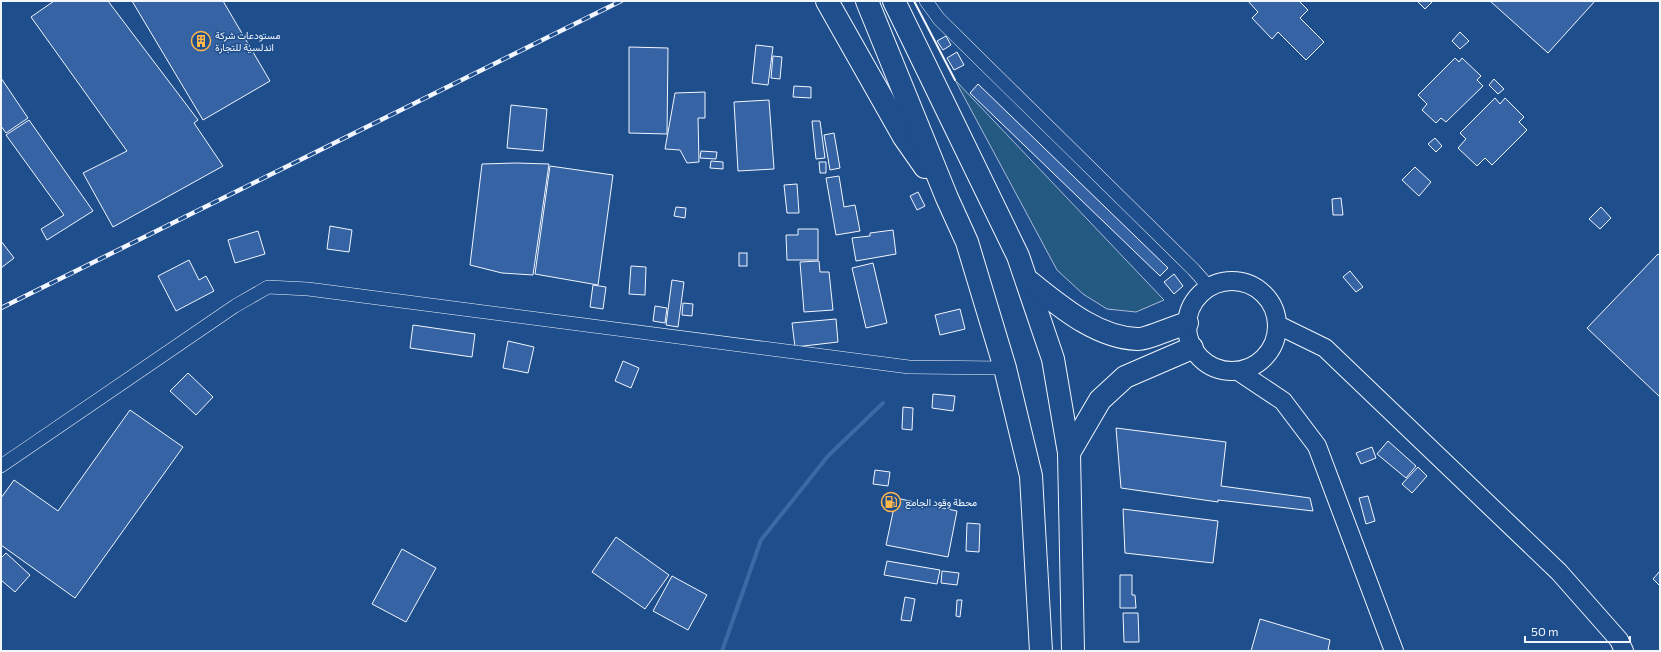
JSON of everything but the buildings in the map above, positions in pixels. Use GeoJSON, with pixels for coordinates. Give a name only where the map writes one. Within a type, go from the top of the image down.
{"type":"FeatureCollection","features":[{"type":"Feature","properties":{"kind":"highway"},"geometry":{"type":"LineString","coordinates":[[827,1],[904,137],[947,198]]}},
{"type":"Feature","properties":{"kind":"highway"},"geometry":{"type":"LineString","coordinates":[[867,1],[947,198],[967,242],[1005,368],[1031,476],[1041,651]]}},
{"type":"Feature","properties":{"kind":"highway"},"geometry":{"type":"LineString","coordinates":[[894,1],[1018,256],[1054,359],[1069,453],[1073,651]]}},
{"type":"Feature","properties":{"kind":"highway"},"geometry":{"type":"LineString","coordinates":[[1027,280],[1064,309],[1104,332],[1138,339],[1187,323]]}},
{"type":"Feature","properties":{"kind":"highway"},"geometry":{"type":"LineString","coordinates":[[1069,453],[1100,400],[1125,377],[1192,348]]}},
{"type":"Feature","properties":{"kind":"street"},"geometry":{"type":"LineString","coordinates":[[926,1],[939,19],[1194,270],[1209,287]]}},
{"type":"Feature","properties":{"kind":"street"},"geometry":{"type":"LineString","coordinates":[[1236,281],[1249,284],[1261,291],[1270,301],[1278,325],[1276,338],[1271,350],[1262,360],[1251,368],[1238,371],[1225,371],[1212,367],[1201,359],[1192,348],[1188,336],[1187,323],[1190,309],[1198,296],[1209,287],[1222,282],[1236,281]]}},
{"type":"Feature","properties":{"kind":"street"},"geometry":{"type":"LineString","coordinates":[[1,466],[235,306],[268,287],[308,289],[909,367],[1005,368]]}},
{"type":"Feature","properties":{"kind":"street"},"geometry":{"type":"LineString","coordinates":[[1278,325],[1325,348],[1559,572],[1618,640],[1624,651]]}},
{"type":"Feature","properties":{"kind":"street"},"geometry":{"type":"LineString","coordinates":[[1238,371],[1283,401],[1317,446],[1394,651]]}},
{"type":"Feature","properties":{"kind":"shaded area"},"geometry":{"type":"Polygon","coordinates":[[[955,80],[1164,300],[1136,312],[1107,309],[1083,294],[1057,270],[955,80]]]}},
{"type":"Feature","properties":{"kind":"waterway"},"geometry":{"type":"LineString","coordinates":[[722,651],[761,540],[828,456],[883,403]]}},
{"type":"Feature","properties":{"kind":"railway"},"geometry":{"type":"LineString","coordinates":[[1,308],[621,1]]}},
{"type":"Feature","properties":{"kind":"wall"},"geometry":{"type":"LineString","coordinates":[[914,1],[955,80]]}},
{"type":"Feature","properties":{"kind":"place","name":"مستودعات شركة اندلسية للتجارة"},"geometry":{"type":"Point","coordinates":[201,41]}},
{"type":"Feature","properties":{"kind":"place","name":"محطة وقود الجامع"},"geometry":{"type":"Point","coordinates":[891,502]}}]}
